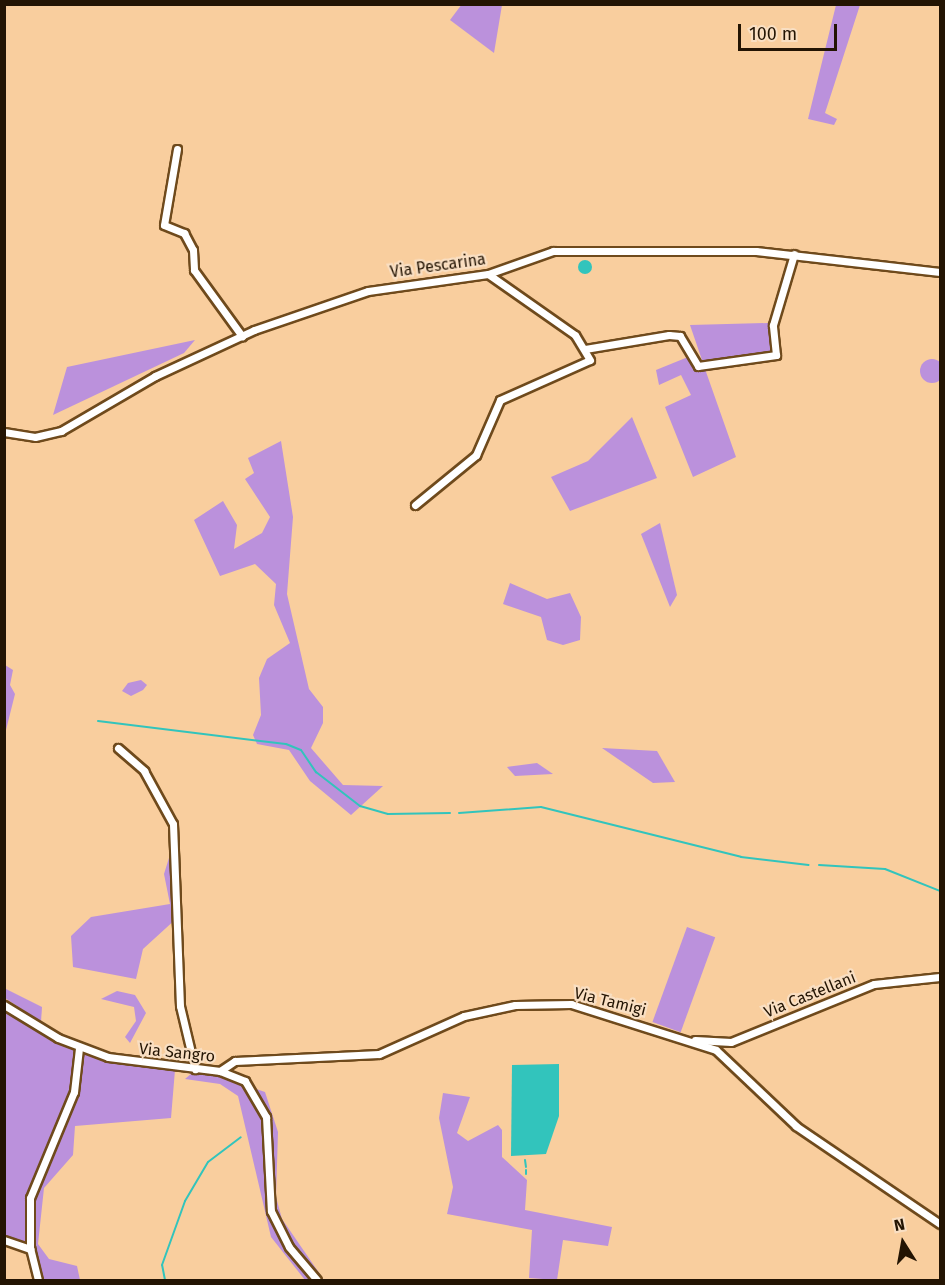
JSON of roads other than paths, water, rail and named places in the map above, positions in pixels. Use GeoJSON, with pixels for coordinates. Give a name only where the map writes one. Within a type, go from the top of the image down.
{"type":"FeatureCollection","features":[{"type":"Feature","properties":{"kind":"street"},"geometry":{"type":"LineString","coordinates":[[177,149],[164,225],[184,233],[193,250],[194,270],[242,336]]}},
{"type":"Feature","properties":{"kind":"street","name":"Via Pescarina"},"geometry":{"type":"LineString","coordinates":[[4,432],[34,437],[61,431],[146,382],[242,336],[378,288],[488,274],[546,253],[581,248],[794,255],[940,273]]}},
{"type":"Feature","properties":{"kind":"street"},"geometry":{"type":"LineString","coordinates":[[488,274],[585,349],[669,335],[680,336],[698,366],[776,355],[773,325],[794,255]]}},
{"type":"Feature","properties":{"kind":"street"},"geometry":{"type":"LineString","coordinates":[[415,505],[476,455],[500,400],[586,365],[585,349]]}},
{"type":"Feature","properties":{"kind":"street"},"geometry":{"type":"LineString","coordinates":[[118,748],[144,771],[173,824],[180,1006],[195,1069]]}},
{"type":"Feature","properties":{"kind":"street","name":"Via Castellani"},"geometry":{"type":"LineString","coordinates":[[693,1040],[730,1042],[874,984],[940,977]]}},
{"type":"Feature","properties":{"kind":"street","name":"Via Tamigi"},"geometry":{"type":"LineString","coordinates":[[220,1071],[235,1062],[379,1054],[464,1016],[515,1005],[571,1004],[693,1040],[716,1050],[818,1142],[940,1224]]}},
{"type":"Feature","properties":{"kind":"street","name":"Via Sangro"},"geometry":{"type":"LineString","coordinates":[[4,1005],[79,1048],[146,1064],[220,1071],[245,1081],[262,1106],[269,1139],[271,1211],[289,1247],[317,1281]]}},
{"type":"Feature","properties":{"kind":"street"},"geometry":{"type":"LineString","coordinates":[[38,1281],[30,1250],[30,1198],[74,1092],[79,1048]]}},
{"type":"Feature","properties":{"kind":"street"},"geometry":{"type":"LineString","coordinates":[[4,1240],[30,1250]]}},
{"type":"Feature","properties":{"kind":"water"},"geometry":{"type":"Polygon","coordinates":[[[585,260],[590,262],[592,267],[590,272],[585,274],[580,272],[578,267],[580,262],[585,260]]]}},
{"type":"Feature","properties":{"kind":"water"},"geometry":{"type":"Polygon","coordinates":[[[559,1064],[559,1116],[546,1154],[511,1156],[512,1065],[559,1064]]]}},
{"type":"Feature","properties":{"kind":"waterway"},"geometry":{"type":"LineString","coordinates":[[98,721],[286,744],[301,750],[316,772],[360,806],[388,814],[450,813]]}},
{"type":"Feature","properties":{"kind":"waterway"},"geometry":{"type":"LineString","coordinates":[[459,813],[541,807],[741,857],[809,865]]}},
{"type":"Feature","properties":{"kind":"waterway"},"geometry":{"type":"LineString","coordinates":[[819,865],[885,869],[940,891]]}},
{"type":"Feature","properties":{"kind":"waterway"},"geometry":{"type":"LineString","coordinates":[[165,1280],[162,1265],[185,1201],[208,1162],[241,1137]]}},
{"type":"Feature","properties":{"kind":"waterway"},"geometry":{"type":"LineString","coordinates":[[525,1160],[526,1167]]}}]}
